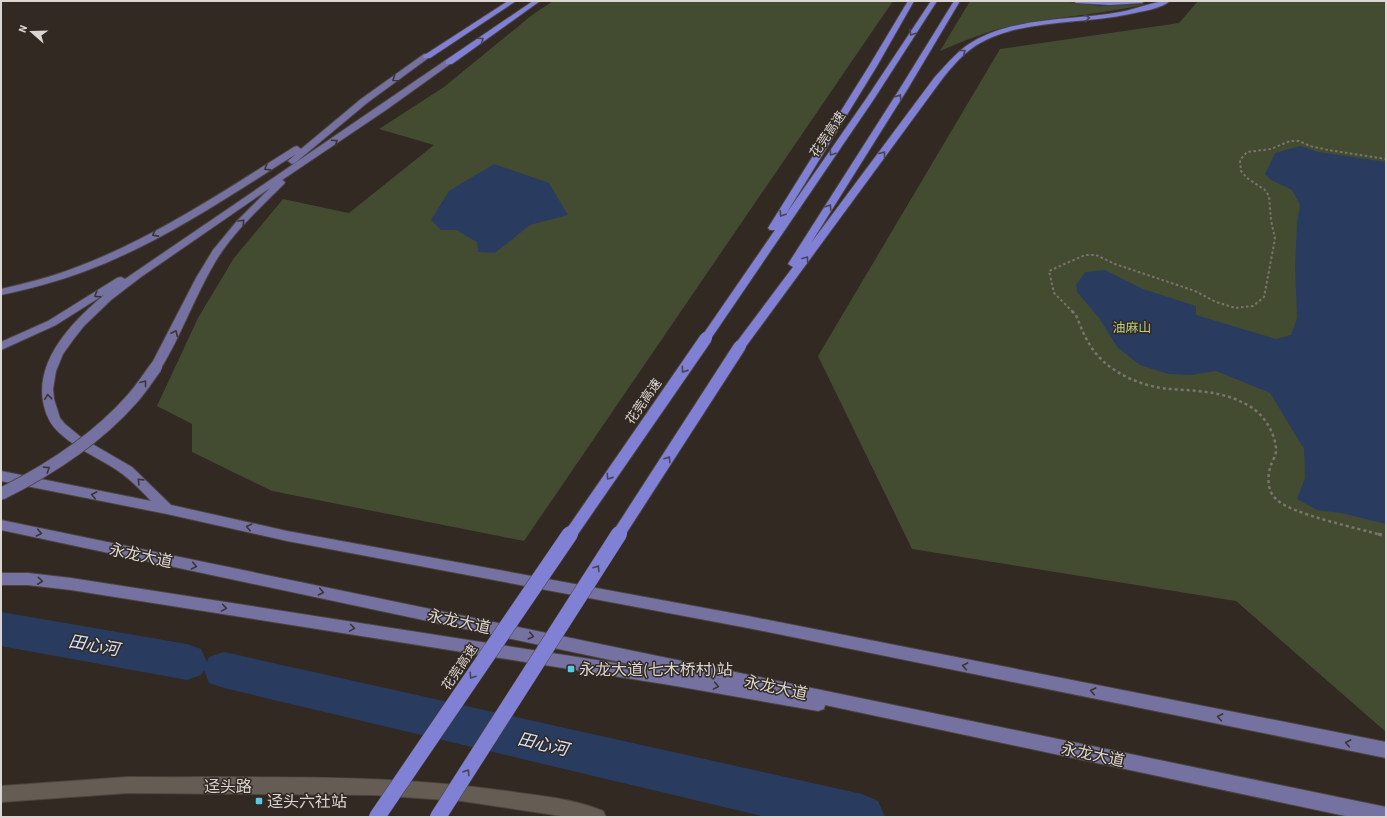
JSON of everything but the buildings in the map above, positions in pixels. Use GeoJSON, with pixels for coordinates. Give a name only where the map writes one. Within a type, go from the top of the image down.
{"type":"FeatureCollection","features":[{"type":"Feature","properties":{"kind":"highway"},"geometry":{"type":"LineString","coordinates":[[427,56],[498,9],[513,1]]}},
{"type":"Feature","properties":{"kind":"highway"},"geometry":{"type":"LineString","coordinates":[[449,62],[537,1]]}},
{"type":"Feature","properties":{"kind":"highway"},"geometry":{"type":"LineString","coordinates":[[706,338],[873,66],[911,1]]}},
{"type":"Feature","properties":{"kind":"highway","name":"花莞高速"},"geometry":{"type":"LineString","coordinates":[[377,817],[480,664],[861,112],[934,1]]}},
{"type":"Feature","properties":{"kind":"highway"},"geometry":{"type":"LineString","coordinates":[[438,817],[903,90],[957,1]]}},
{"type":"Feature","properties":{"kind":"highway"},"geometry":{"type":"LineString","coordinates":[[1076,1],[1110,3],[1142,1]]}},
{"type":"Feature","properties":{"kind":"highway"},"geometry":{"type":"LineString","coordinates":[[740,346],[937,80],[963,52],[974,44],[1015,29],[1142,10],[1167,1]]}},
{"type":"Feature","properties":{"kind":"main road"},"geometry":{"type":"LineString","coordinates":[[1,346],[52,323],[108,288],[302,154],[364,101],[427,56]]}},
{"type":"Feature","properties":{"kind":"main road"},"geometry":{"type":"LineString","coordinates":[[167,509],[138,479],[126,469],[67,432],[54,419],[48,402],[47,383],[50,369],[59,352],[70,336],[85,319],[104,302],[228,211],[378,113],[449,62]]}},
{"type":"Feature","properties":{"kind":"main road"},"geometry":{"type":"LineString","coordinates":[[1,292],[55,279],[109,258],[162,230],[336,125]]}},
{"type":"Feature","properties":{"kind":"main road"},"geometry":{"type":"LineString","coordinates":[[1,494],[43,472],[89,440],[130,403],[156,367],[206,270],[229,236],[282,181],[320,152]]}},
{"type":"Feature","properties":{"kind":"main road"},"geometry":{"type":"LineString","coordinates":[[1,476],[167,509],[287,536],[756,624],[1386,750]]}},
{"type":"Feature","properties":{"kind":"main road","name":"永龙大道"},"geometry":{"type":"LineString","coordinates":[[1,525],[1386,816]]}},
{"type":"Feature","properties":{"kind":"main road"},"geometry":{"type":"LineString","coordinates":[[1,579],[28,579],[71,584],[670,678],[1064,748]]}},
{"type":"Feature","properties":{"kind":"street","name":"迳头路"},"geometry":{"type":"LineString","coordinates":[[1,794],[128,785],[374,787],[462,793],[571,809],[597,817]]}},
{"type":"Feature","properties":{"kind":"path"},"geometry":{"type":"LineString","coordinates":[[1386,159],[1328,150],[1310,146],[1299,141],[1290,141],[1271,148],[1247,152],[1240,160],[1241,171],[1247,178],[1265,190],[1269,196],[1271,220],[1275,239],[1264,297],[1253,306],[1235,308],[1216,302],[1195,291],[1115,264],[1096,255],[1085,255],[1048,271],[1054,293],[1076,315],[1090,346],[1105,362],[1119,373],[1140,383],[1168,389],[1194,390],[1225,395],[1250,406],[1267,424],[1273,436],[1276,452],[1270,467],[1268,486],[1275,499],[1289,509],[1386,536]]}},
{"type":"Feature","properties":{"kind":"green space"},"geometry":{"type":"Polygon","coordinates":[[[553,1],[893,1],[524,541],[272,491],[192,452],[192,424],[157,406],[198,318],[234,258],[283,199],[349,213],[434,145],[379,129],[444,87],[532,15],[553,1]]]}},
{"type":"Feature","properties":{"kind":"green space"},"geometry":{"type":"Polygon","coordinates":[[[970,1],[1062,1],[1100,6],[1148,4],[1003,28],[985,33],[940,51],[970,1]]]}},
{"type":"Feature","properties":{"kind":"green space","name":"油麻山"},"geometry":{"type":"Polygon","coordinates":[[[1198,1],[1386,1],[1386,732],[1236,601],[912,549],[818,356],[1000,49],[1179,23],[1198,1]]]}},
{"type":"Feature","properties":{"kind":"water"},"geometry":{"type":"Polygon","coordinates":[[[1300,146],[1319,152],[1386,162],[1386,524],[1341,513],[1317,510],[1297,499],[1305,478],[1304,449],[1270,393],[1216,371],[1191,375],[1168,374],[1140,365],[1118,348],[1099,318],[1077,292],[1076,285],[1085,272],[1105,270],[1143,289],[1196,306],[1196,315],[1276,339],[1291,335],[1297,318],[1295,266],[1297,223],[1300,205],[1292,190],[1271,180],[1265,174],[1275,153],[1300,146]]]}},
{"type":"Feature","properties":{"kind":"water"},"geometry":{"type":"Polygon","coordinates":[[[494,164],[549,183],[568,215],[530,225],[495,253],[478,252],[477,242],[456,230],[441,230],[431,220],[449,191],[494,164]]]}},
{"type":"Feature","properties":{"kind":"waterway","name":"田心河"},"geometry":{"type":"LineString","coordinates":[[1,629],[187,662]]}},
{"type":"Feature","properties":{"kind":"waterway","name":"田心河"},"geometry":{"type":"LineString","coordinates":[[224,670],[862,817]]}},
{"type":"Feature","properties":{"kind":"place","name":"永龙大道(七木桥村)站"},"geometry":{"type":"Point","coordinates":[571,669]}},
{"type":"Feature","properties":{"kind":"place","name":"迳头六社站"},"geometry":{"type":"Point","coordinates":[259,801]}}]}
